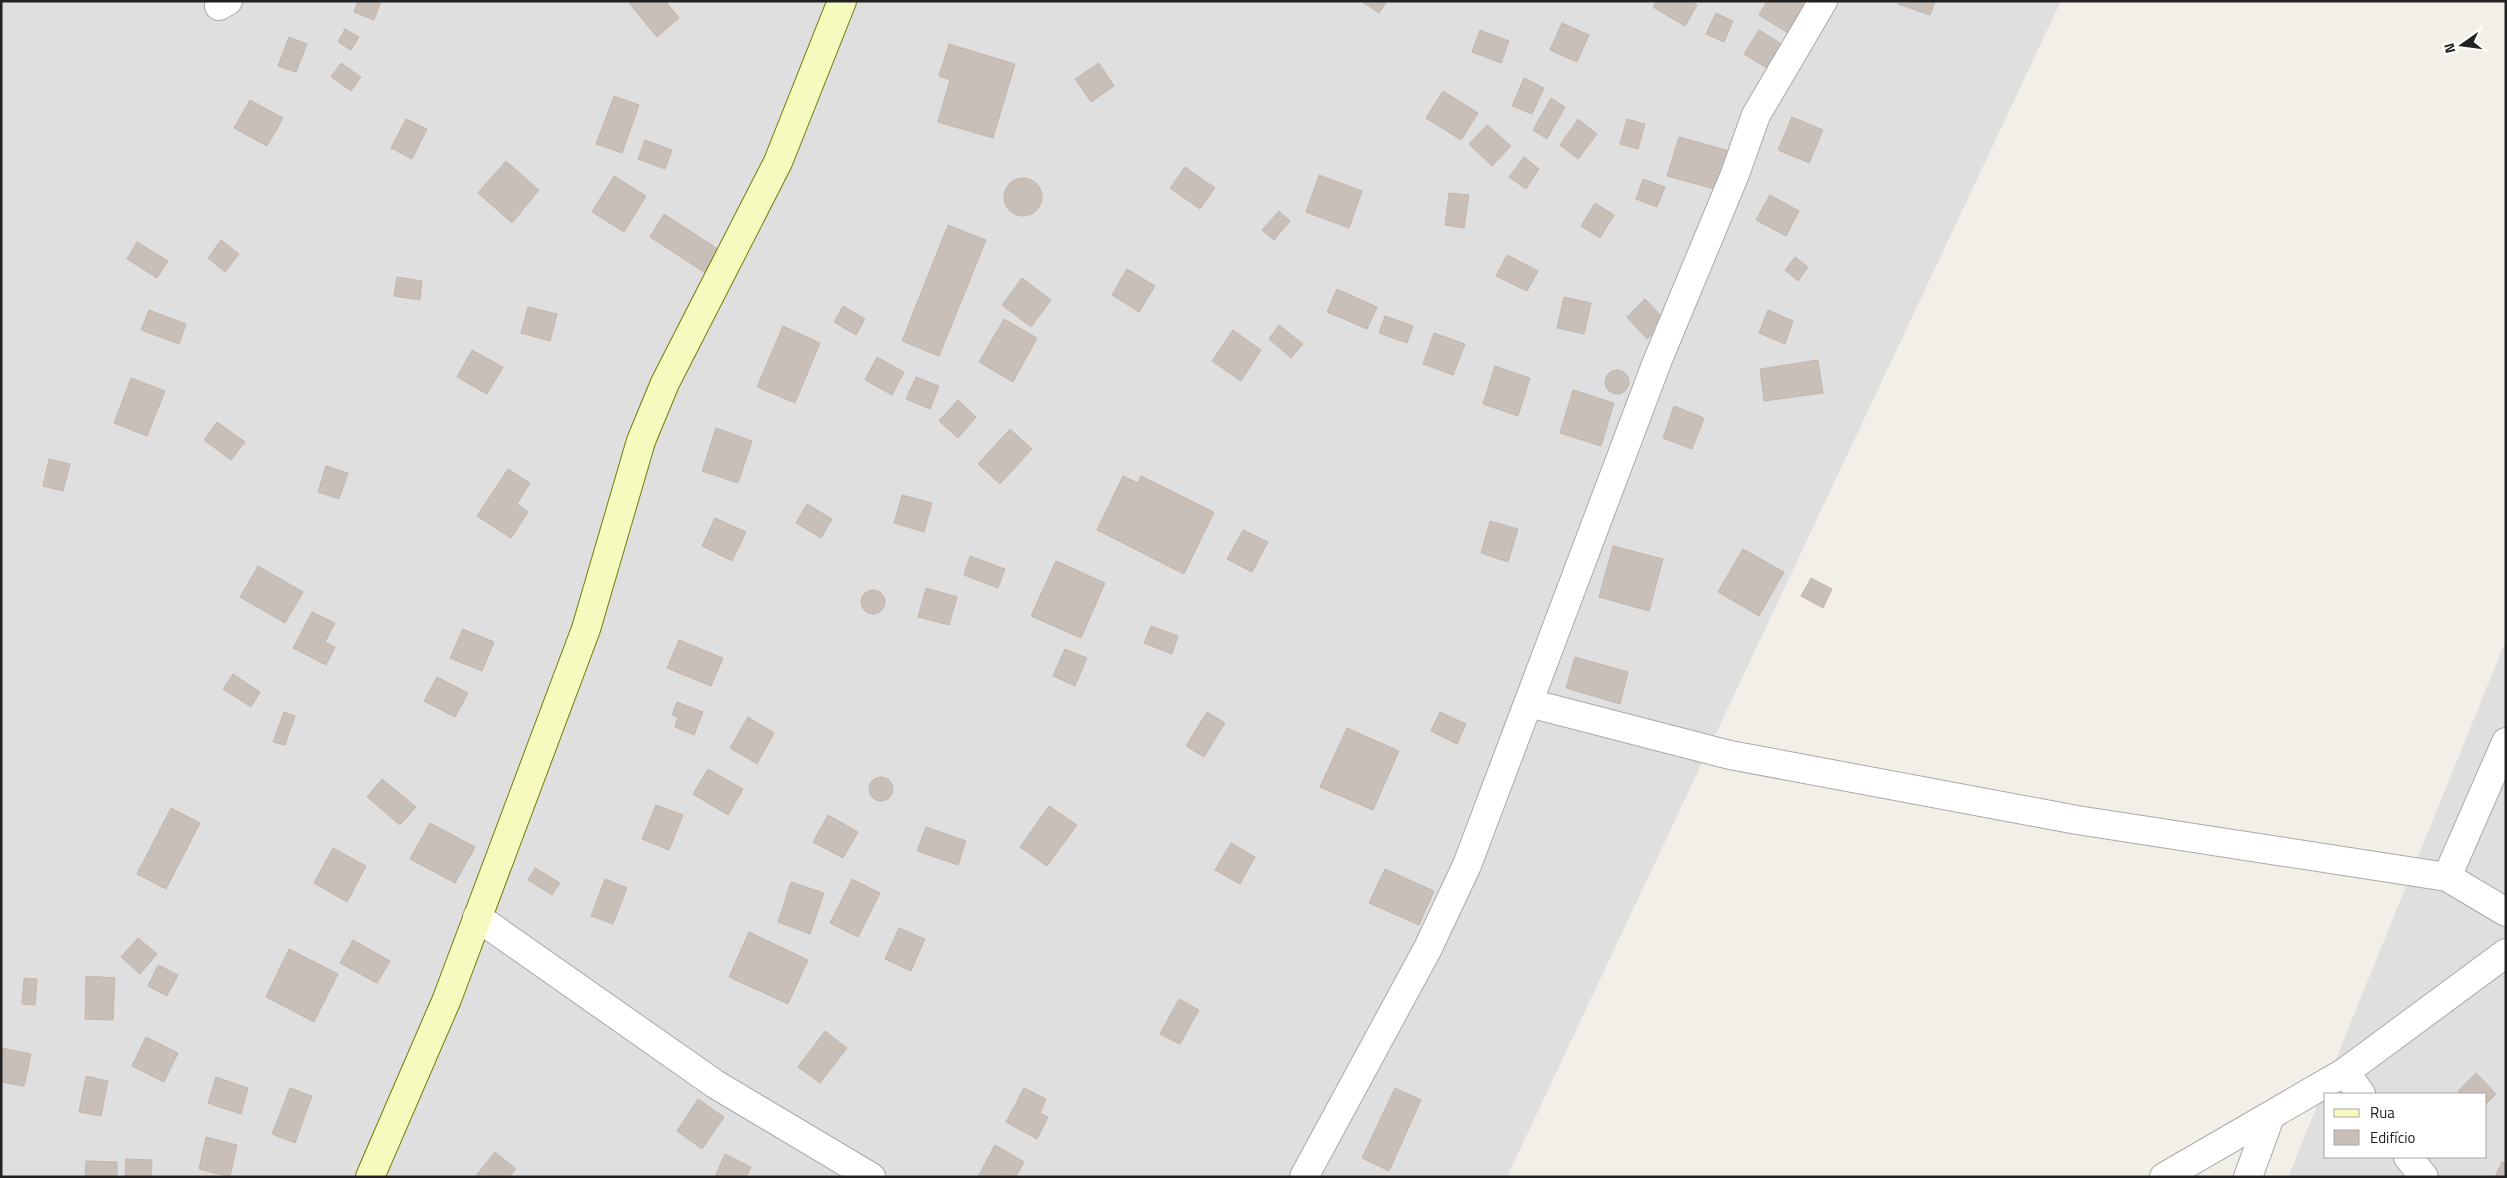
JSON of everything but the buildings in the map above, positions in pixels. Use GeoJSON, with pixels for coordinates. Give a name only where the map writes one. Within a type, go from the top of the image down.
{"type":"FeatureCollection","features":[{"type":"Feature","properties":{"kind":"street"},"geometry":{"type":"LineString","coordinates":[[370,1177],[447,999],[586,629],[641,441],[665,383],[778,162],[842,1]]}},
{"type":"Feature","properties":{"kind":"street"},"geometry":{"type":"LineString","coordinates":[[1304,1177],[1428,948],[1467,865],[1657,362],[1735,174],[1756,115],[1823,1]]}},
{"type":"Feature","properties":{"kind":"street"},"geometry":{"type":"LineString","coordinates":[[1529,703],[1740,757],[2077,820],[2447,877],[2506,912]]}},
{"type":"Feature","properties":{"kind":"street"},"geometry":{"type":"LineString","coordinates":[[2447,877],[2506,742]]}},
{"type":"Feature","properties":{"kind":"street"},"geometry":{"type":"LineString","coordinates":[[477,917],[716,1084],[871,1177]]}},
{"type":"Feature","properties":{"kind":"street"},"geometry":{"type":"LineString","coordinates":[[2164,1177],[2346,1072],[2506,953]]}},
{"type":"Feature","properties":{"kind":"street"},"geometry":{"type":"LineString","coordinates":[[2346,1072],[2361,1093]]}},
{"type":"Feature","properties":{"kind":"street"},"geometry":{"type":"LineString","coordinates":[[2248,1177],[2270,1117]]}},
{"type":"Feature","properties":{"kind":"street"},"geometry":{"type":"LineString","coordinates":[[2409,1158],[2424,1177]]}},
{"type":"Feature","properties":{"kind":"shaded area"},"geometry":{"type":"Polygon","coordinates":[[[1,1],[2061,1],[1507,1177],[1,1177],[1,1]]]}},
{"type":"Feature","properties":{"kind":"shaded area"},"geometry":{"type":"Polygon","coordinates":[[[2506,640],[2506,1177],[2288,1177],[2506,640]]]}}]}
